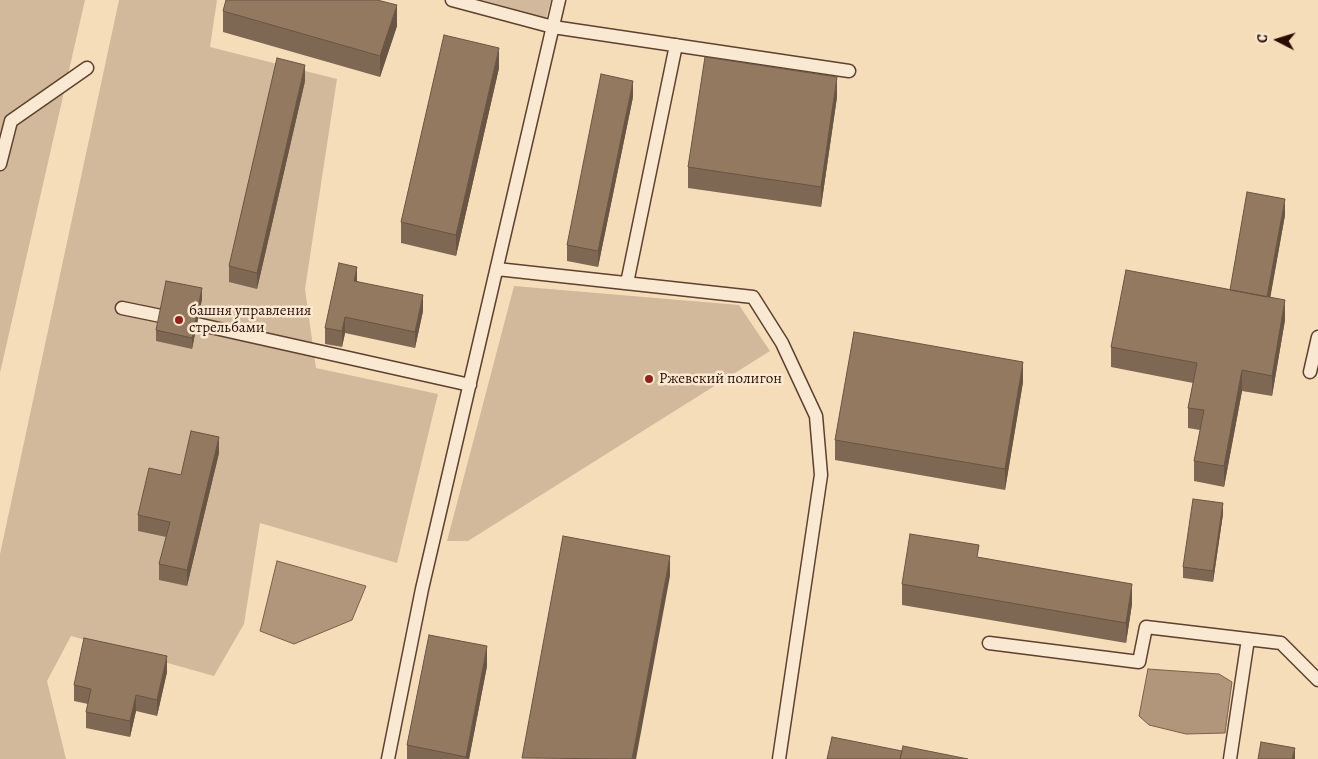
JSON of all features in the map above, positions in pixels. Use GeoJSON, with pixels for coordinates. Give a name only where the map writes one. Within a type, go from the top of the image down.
{"type":"FeatureCollection","features":[{"type":"Feature","properties":{"kind":"lane"},"geometry":{"type":"LineString","coordinates":[[452,0],[553,27],[849,72]]}},
{"type":"Feature","properties":{"kind":"lane"},"geometry":{"type":"LineString","coordinates":[[388,759],[422,589],[559,0]]}},
{"type":"Feature","properties":{"kind":"lane"},"geometry":{"type":"LineString","coordinates":[[627,283],[676,45]]}},
{"type":"Feature","properties":{"kind":"lane"},"geometry":{"type":"LineString","coordinates":[[0,164],[11,120],[87,68]]}},
{"type":"Feature","properties":{"kind":"lane"},"geometry":{"type":"LineString","coordinates":[[497,269],[753,297],[782,343],[816,416],[821,475],[779,759]]}},
{"type":"Feature","properties":{"kind":"lane"},"geometry":{"type":"LineString","coordinates":[[122,308],[161,316]]}},
{"type":"Feature","properties":{"kind":"lane"},"geometry":{"type":"LineString","coordinates":[[197,324],[470,385]]}},
{"type":"Feature","properties":{"kind":"lane"},"geometry":{"type":"LineString","coordinates":[[1310,372],[1318,337]]}},
{"type":"Feature","properties":{"kind":"lane"},"geometry":{"type":"LineString","coordinates":[[989,644],[1140,662],[1146,627],[1281,644],[1318,680]]}},
{"type":"Feature","properties":{"kind":"lane"},"geometry":{"type":"LineString","coordinates":[[1230,759],[1248,639]]}},
{"type":"Feature","properties":{"kind":"shaded area"},"geometry":{"type":"Polygon","coordinates":[[[0,0],[85,0],[0,373],[0,0]]]}},
{"type":"Feature","properties":{"kind":"shaded area"},"geometry":{"type":"Polygon","coordinates":[[[119,0],[217,0],[210,47],[337,79],[305,289],[316,368],[438,394],[397,563],[260,523],[244,624],[214,676],[71,636],[47,681],[66,759],[0,759],[0,554],[119,0]]]}},
{"type":"Feature","properties":{"kind":"shaded area"},"geometry":{"type":"Polygon","coordinates":[[[482,0],[551,0],[546,18],[482,0]]]}},
{"type":"Feature","properties":{"kind":"shaded area"},"geometry":{"type":"Polygon","coordinates":[[[514,286],[739,305],[770,351],[468,541],[447,541],[514,286]]]}},
{"type":"Feature","properties":{"kind":"shaded area"},"geometry":{"type":"Polygon","coordinates":[[[277,561],[366,586],[352,620],[294,644],[260,631],[277,561]]]}},
{"type":"Feature","properties":{"kind":"shaded area"},"geometry":{"type":"Polygon","coordinates":[[[1148,669],[1219,674],[1232,682],[1225,733],[1186,734],[1149,725],[1139,716],[1148,669]]]}},
{"type":"Feature","properties":{"kind":"building"},"geometry":{"type":"Polygon","coordinates":[[[226,0],[377,0],[397,5],[380,56],[223,11],[226,0]]]}},
{"type":"Feature","properties":{"kind":"building"},"geometry":{"type":"Polygon","coordinates":[[[444,35],[499,48],[456,235],[401,222],[444,35]]]}},
{"type":"Feature","properties":{"kind":"building"},"geometry":{"type":"Polygon","coordinates":[[[705,57],[837,77],[821,187],[688,167],[705,57]]]}},
{"type":"Feature","properties":{"kind":"building"},"geometry":{"type":"Polygon","coordinates":[[[277,58],[305,65],[257,273],[229,266],[277,58]]]}},
{"type":"Feature","properties":{"kind":"building"},"geometry":{"type":"Polygon","coordinates":[[[601,74],[633,81],[598,251],[567,245],[601,74]]]}},
{"type":"Feature","properties":{"kind":"building"},"geometry":{"type":"Polygon","coordinates":[[[1247,192],[1285,199],[1267,297],[1230,290],[1247,192]]]}},
{"type":"Feature","properties":{"kind":"building"},"geometry":{"type":"Polygon","coordinates":[[[339,263],[357,267],[354,281],[423,295],[415,332],[345,317],[342,331],[325,328],[339,263]]]}},
{"type":"Feature","properties":{"kind":"building"},"geometry":{"type":"Polygon","coordinates":[[[1126,270],[1285,300],[1272,376],[1242,370],[1224,466],[1194,461],[1204,410],[1188,408],[1197,363],[1111,347],[1126,270]]]}},
{"type":"Feature","properties":{"kind":"building","name":"башня управления стрельбами"},"geometry":{"type":"Polygon","coordinates":[[[166,281],[202,288],[192,338],[156,330],[166,281]]]}},
{"type":"Feature","properties":{"kind":"building"},"geometry":{"type":"Polygon","coordinates":[[[854,332],[1023,362],[1005,469],[835,440],[854,332]]]}},
{"type":"Feature","properties":{"kind":"building"},"geometry":{"type":"Polygon","coordinates":[[[191,431],[219,437],[187,570],[159,564],[170,522],[138,515],[149,468],[181,475],[191,431]]]}},
{"type":"Feature","properties":{"kind":"building"},"geometry":{"type":"Polygon","coordinates":[[[1193,499],[1223,503],[1213,571],[1183,567],[1193,499]]]}},
{"type":"Feature","properties":{"kind":"building"},"geometry":{"type":"Polygon","coordinates":[[[910,534],[979,545],[977,557],[1132,584],[1126,623],[902,584],[910,534]]]}},
{"type":"Feature","properties":{"kind":"building"},"geometry":{"type":"Polygon","coordinates":[[[563,536],[670,556],[632,759],[522,758],[563,536]]]}},
{"type":"Feature","properties":{"kind":"building"},"geometry":{"type":"Polygon","coordinates":[[[429,635],[487,646],[466,757],[407,745],[429,635]]]}},
{"type":"Feature","properties":{"kind":"building"},"geometry":{"type":"Polygon","coordinates":[[[84,638],[167,656],[157,700],[136,695],[130,721],[86,712],[91,689],[74,685],[84,638]]]}},
{"type":"Feature","properties":{"kind":"building"},"geometry":{"type":"Polygon","coordinates":[[[832,737],[902,751],[900,759],[827,759],[832,737]]]}},
{"type":"Feature","properties":{"kind":"building"},"geometry":{"type":"Polygon","coordinates":[[[1261,742],[1295,748],[1292,759],[1258,759],[1261,742]]]}},
{"type":"Feature","properties":{"kind":"building"},"geometry":{"type":"Polygon","coordinates":[[[903,746],[968,759],[900,759],[903,746]]]}},
{"type":"Feature","properties":{"kind":"place","name":"башня управления стрельбами"},"geometry":{"type":"Point","coordinates":[179,320]}},
{"type":"Feature","properties":{"kind":"place","name":"Ржевский полигон"},"geometry":{"type":"Point","coordinates":[649,379]}}]}
